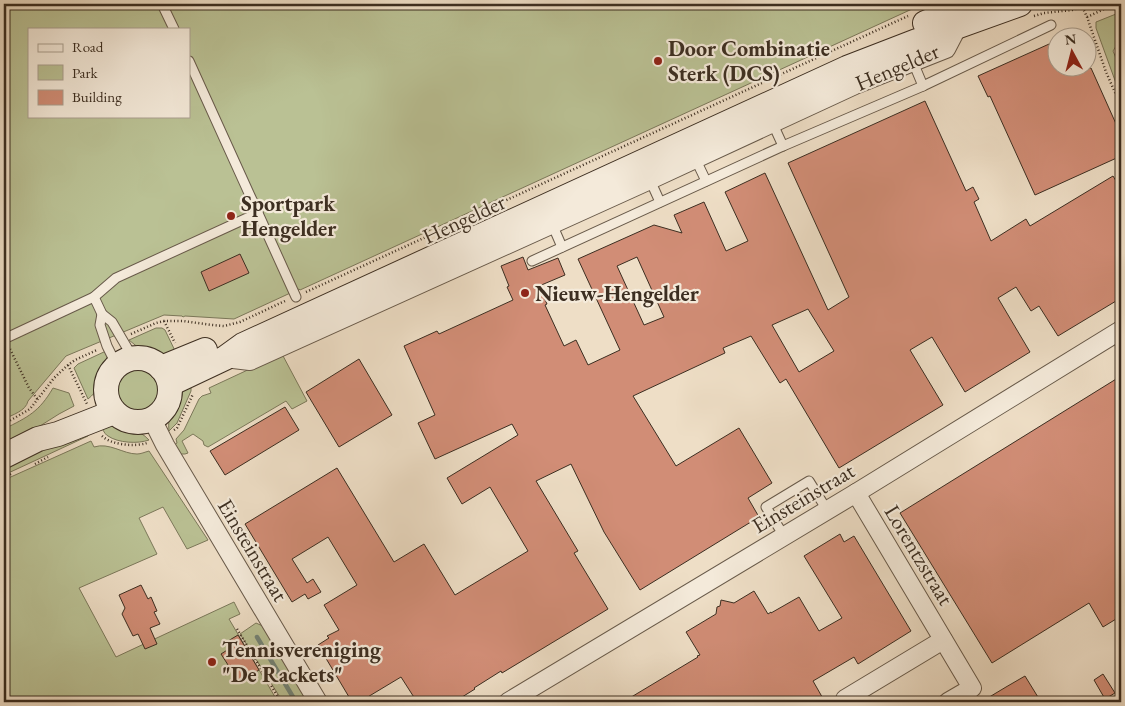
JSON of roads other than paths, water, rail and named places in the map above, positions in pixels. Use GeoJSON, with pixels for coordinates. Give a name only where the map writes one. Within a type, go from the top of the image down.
{"type":"FeatureCollection","features":[{"type":"Feature","properties":{"kind":"main road","name":"Hengelder"},"geometry":{"type":"LineString","coordinates":[[176,371],[215,345],[238,338],[970,4]]}},
{"type":"Feature","properties":{"kind":"main road","name":"Hengelder"},"geometry":{"type":"LineString","coordinates":[[176,371],[224,358],[243,345],[839,71],[917,40],[1020,4]]}},
{"type":"Feature","properties":{"kind":"main road"},"geometry":{"type":"LineString","coordinates":[[4,448],[36,433],[60,418],[100,408],[128,420],[144,421],[157,428],[159,414],[169,400],[176,371],[148,359],[119,352],[109,376],[100,408],[58,434],[38,440],[4,456]]}},
{"type":"Feature","properties":{"kind":"street","name":"Hengelder"},"geometry":{"type":"LineString","coordinates":[[224,358],[250,361],[650,180],[854,85],[946,48],[958,26]]}},
{"type":"Feature","properties":{"kind":"street","name":"Einsteinstraat"},"geometry":{"type":"LineString","coordinates":[[508,702],[856,493],[1121,330]]}},
{"type":"Feature","properties":{"kind":"street","name":"Einsteinstraat"},"geometry":{"type":"LineString","coordinates":[[157,428],[318,702]]}},
{"type":"Feature","properties":{"kind":"street","name":"Lorentzstraat"},"geometry":{"type":"LineString","coordinates":[[856,493],[972,688],[948,702]]}},
{"type":"Feature","properties":{"kind":"street","name":"Lorentzstraat"},"geometry":{"type":"LineString","coordinates":[[847,702],[845,699],[943,640]]}},
{"type":"Feature","properties":{"kind":"lane"},"geometry":{"type":"LineString","coordinates":[[162,4],[174,28]]}},
{"type":"Feature","properties":{"kind":"lane"},"geometry":{"type":"LineString","coordinates":[[532,261],[783,146],[923,86],[1051,25]]}},
{"type":"Feature","properties":{"kind":"lane"},"geometry":{"type":"LineString","coordinates":[[913,62],[923,86]]}},
{"type":"Feature","properties":{"kind":"lane"},"geometry":{"type":"LineString","coordinates":[[190,63],[286,278],[296,296]]}},
{"type":"Feature","properties":{"kind":"lane"},"geometry":{"type":"LineString","coordinates":[[772,122],[783,146]]}},
{"type":"Feature","properties":{"kind":"lane"},"geometry":{"type":"LineString","coordinates":[[695,158],[706,181]]}},
{"type":"Feature","properties":{"kind":"lane"},"geometry":{"type":"LineString","coordinates":[[650,180],[660,202]]}},
{"type":"Feature","properties":{"kind":"lane"},"geometry":{"type":"LineString","coordinates":[[4,339],[94,297],[116,278],[258,213]]}},
{"type":"Feature","properties":{"kind":"lane"},"geometry":{"type":"LineString","coordinates":[[552,224],[562,247]]}},
{"type":"Feature","properties":{"kind":"lane"},"geometry":{"type":"LineString","coordinates":[[94,297],[102,314],[112,322],[119,352]]}},
{"type":"Feature","properties":{"kind":"lane"},"geometry":{"type":"LineString","coordinates":[[102,314],[100,325],[119,352]]}},
{"type":"Feature","properties":{"kind":"lane"},"geometry":{"type":"LineString","coordinates":[[784,536],[766,507],[809,481],[827,510]]}},
{"type":"Feature","properties":{"kind":"waterway"},"geometry":{"type":"LineString","coordinates":[[257,637],[296,702]]}},
{"type":"Feature","properties":{"kind":"place","name":"Door Combinatie Sterk (DCS)"},"geometry":{"type":"Point","coordinates":[658,61]}},
{"type":"Feature","properties":{"kind":"place","name":"Sportpark Hengelder"},"geometry":{"type":"Point","coordinates":[231,216]}},
{"type":"Feature","properties":{"kind":"place","name":"Nieuw-Hengelder"},"geometry":{"type":"Point","coordinates":[525,293]}},
{"type":"Feature","properties":{"kind":"place","name":"Tennisvereniging \"De Rackets\""},"geometry":{"type":"Point","coordinates":[212,662]}}]}
